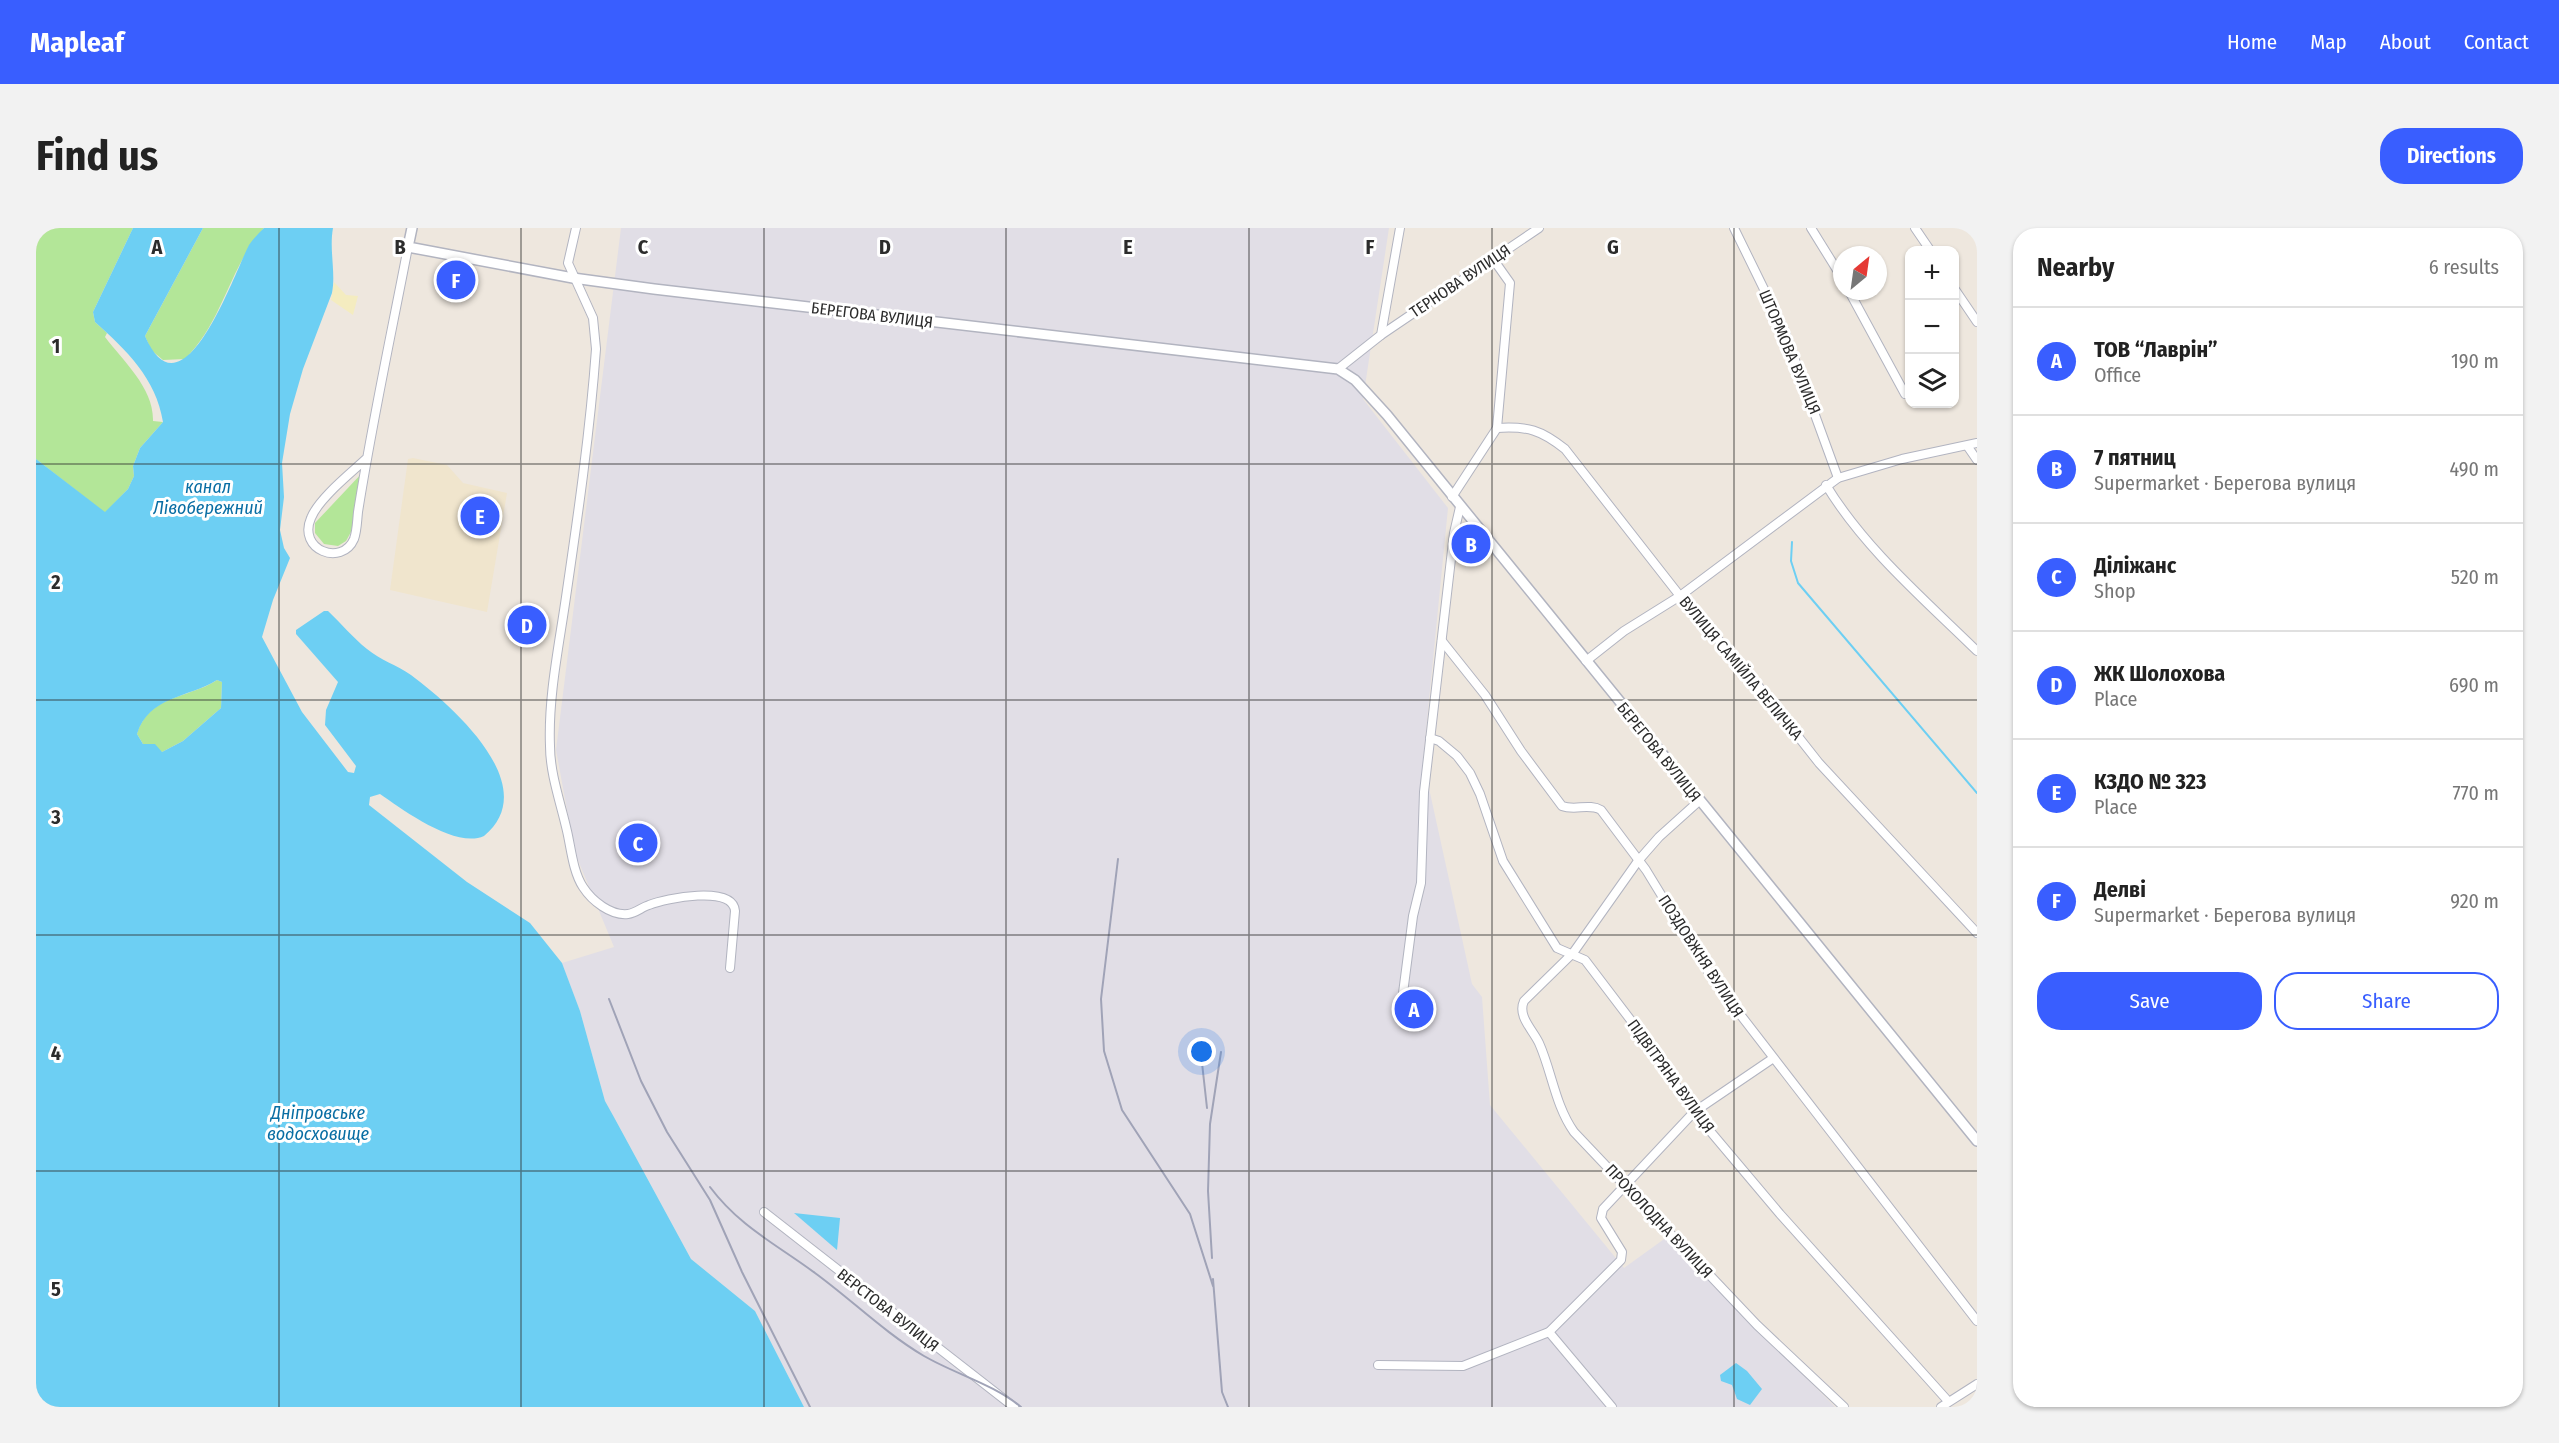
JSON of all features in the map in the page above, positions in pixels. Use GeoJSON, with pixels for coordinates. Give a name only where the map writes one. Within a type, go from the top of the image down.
{"type":"FeatureCollection","features":[{"type":"Feature","properties":{"kind":"street"},"geometry":{"type":"LineString","coordinates":[[367,458],[312,515],[309,538],[312,544],[323,552],[338,553],[345,550],[354,538],[367,458],[412,228]]}},
{"type":"Feature","properties":{"kind":"street"},"geometry":{"type":"LineString","coordinates":[[576,228],[568,263],[593,318],[596,349],[575,538],[550,714],[550,749],[575,866],[582,887],[598,904],[613,911],[628,914],[666,900],[721,896],[730,899],[735,904],[730,968]]}},
{"type":"Feature","properties":{"kind":"street"},"geometry":{"type":"LineString","coordinates":[[1338,369],[1382,335],[1400,228]]}},
{"type":"Feature","properties":{"kind":"street","name":"ТЕРНОВА ВУЛИЦЯ"},"geometry":{"type":"LineString","coordinates":[[1382,335],[1539,228]]}},
{"type":"Feature","properties":{"kind":"street","name":"ШТОРМОВА ВУЛИЦЯ"},"geometry":{"type":"LineString","coordinates":[[1734,228],[1784,330],[1838,478]]}},
{"type":"Feature","properties":{"kind":"street"},"geometry":{"type":"LineString","coordinates":[[1811,228],[1833,263]]}},
{"type":"Feature","properties":{"kind":"street"},"geometry":{"type":"LineString","coordinates":[[1915,228],[1927,246]]}},
{"type":"Feature","properties":{"kind":"street","name":"БЕРЕГОВА ВУЛИЦЯ"},"geometry":{"type":"LineString","coordinates":[[408,247],[573,278],[654,290],[1338,369],[1355,380],[1369,394],[1977,1141]]}},
{"type":"Feature","properties":{"kind":"street"},"geometry":{"type":"LineString","coordinates":[[1452,497],[1497,428],[1510,284],[1493,259]]}},
{"type":"Feature","properties":{"kind":"street"},"geometry":{"type":"LineString","coordinates":[[1959,295],[1977,322]]}},
{"type":"Feature","properties":{"kind":"street"},"geometry":{"type":"LineString","coordinates":[[1854,300],[1905,394]]}},
{"type":"Feature","properties":{"kind":"street","name":"ВУЛИЦЯ САМІЙЛА ВЕЛИЧКА"},"geometry":{"type":"LineString","coordinates":[[1497,428],[1520,427],[1546,434],[1565,449],[1680,596],[1752,678],[1819,763],[1977,933]]}},
{"type":"Feature","properties":{"kind":"street"},"geometry":{"type":"LineString","coordinates":[[1586,662],[1624,631],[1680,596],[1838,478],[1902,459],[1968,447],[1977,443]]}},
{"type":"Feature","properties":{"kind":"street"},"geometry":{"type":"LineString","coordinates":[[1968,447],[1977,460]]}},
{"type":"Feature","properties":{"kind":"street"},"geometry":{"type":"LineString","coordinates":[[1827,485],[1841,509],[1900,576],[1977,651]]}},
{"type":"Feature","properties":{"kind":"street"},"geometry":{"type":"LineString","coordinates":[[1402,993],[1413,916],[1421,883],[1424,792],[1454,533],[1460,507]]}},
{"type":"Feature","properties":{"kind":"street","name":"ПОЗДОВЖНЯ ВУЛИЦЯ"},"geometry":{"type":"LineString","coordinates":[[1442,641],[1485,694],[1521,752],[1562,806],[1597,808],[1638,861],[1712,978],[1772,1059],[1977,1321]]}},
{"type":"Feature","properties":{"kind":"street","name":"ПІДВІТРЯНА ВУЛИЦЯ"},"geometry":{"type":"LineString","coordinates":[[1430,738],[1438,741],[1458,756],[1470,773],[1480,794],[1503,861],[1517,887],[1557,948],[1563,953],[1573,953],[1585,960],[1642,1035],[1694,1112],[1780,1214],[1948,1401]]}},
{"type":"Feature","properties":{"kind":"street"},"geometry":{"type":"LineString","coordinates":[[1573,953],[1638,861],[1659,837],[1699,801]]}},
{"type":"Feature","properties":{"kind":"street","name":"ПРОХОЛОДНА ВУЛИЦЯ"},"geometry":{"type":"LineString","coordinates":[[1573,953],[1522,1005],[1522,1016],[1540,1045],[1565,1119],[1574,1132],[1756,1325],[1844,1407]]}},
{"type":"Feature","properties":{"kind":"street"},"geometry":{"type":"LineString","coordinates":[[1378,1365],[1463,1365],[1549,1332],[1621,1260],[1622,1252],[1601,1218],[1601,1213],[1624,1184],[1694,1112],[1772,1059]]}},
{"type":"Feature","properties":{"kind":"street","name":"ВЕРСТОВА ВУЛИЦЯ"},"geometry":{"type":"LineString","coordinates":[[764,1212],[1014,1407]]}},
{"type":"Feature","properties":{"kind":"street"},"geometry":{"type":"LineString","coordinates":[[1549,1332],[1612,1407]]}},
{"type":"Feature","properties":{"kind":"street"},"geometry":{"type":"LineString","coordinates":[[1941,1407],[1977,1384]]}},
{"type":"Feature","properties":{"kind":"shaded area"},"geometry":{"type":"Polygon","coordinates":[[[621,228],[1389,228],[1363,399],[1448,508],[1423,761],[1472,984],[1482,997],[1490,1105],[1624,1268],[1667,1237],[1835,1407],[804,1407],[755,1311],[691,1259],[605,1101],[580,1011],[562,963],[614,947],[575,853],[556,750],[621,228]]]}},
{"type":"Feature","properties":{"kind":"shaded area"},"geometry":{"type":"Polygon","coordinates":[[[408,459],[447,465],[463,483],[507,493],[487,612],[390,590],[408,459]]]}},
{"type":"Feature","properties":{"kind":"green space"},"geometry":{"type":"Polygon","coordinates":[[[36,228],[133,228],[93,312],[95,322],[107,333],[105,337],[143,386],[152,409],[153,421],[163,422],[140,448],[133,466],[134,476],[128,489],[105,513],[36,459],[36,228]]]}},
{"type":"Feature","properties":{"kind":"green space"},"geometry":{"type":"Polygon","coordinates":[[[203,228],[264,228],[242,259],[218,311],[198,344],[185,359],[163,360],[151,350],[145,336],[203,228]]]}},
{"type":"Feature","properties":{"kind":"green space"},"geometry":{"type":"Polygon","coordinates":[[[363,472],[351,532],[346,541],[338,546],[324,544],[315,533],[315,523],[363,472]]]}},
{"type":"Feature","properties":{"kind":"green space"},"geometry":{"type":"Polygon","coordinates":[[[217,680],[222,682],[221,708],[183,741],[162,752],[143,744],[137,734],[151,711],[160,704],[217,680]]]}},
{"type":"Feature","properties":{"kind":"sand"},"geometry":{"type":"Polygon","coordinates":[[[334,282],[346,295],[358,296],[353,315],[331,300],[334,282]]]}},
{"type":"Feature","properties":{"kind":"water","name":"Дніпровське водосховище"},"geometry":{"type":"Polygon","coordinates":[[[133,228],[203,228],[145,336],[160,358],[175,363],[191,353],[206,333],[249,245],[264,228],[333,228],[332,293],[303,369],[290,414],[282,463],[284,497],[280,530],[284,548],[290,558],[273,600],[262,637],[302,712],[348,772],[354,773],[356,766],[325,725],[326,710],[338,682],[296,634],[296,630],[324,611],[328,611],[372,653],[406,671],[428,688],[467,726],[485,748],[498,771],[504,794],[500,816],[484,836],[472,839],[445,833],[416,818],[380,794],[370,797],[369,805],[467,882],[530,923],[562,963],[580,1011],[605,1101],[691,1259],[755,1311],[804,1407],[36,1407],[36,459],[105,512],[128,489],[134,476],[133,466],[140,448],[163,422],[147,378],[118,343],[95,322],[93,312],[133,228]],[[217,680],[160,705],[150,712],[137,734],[143,744],[155,744],[162,752],[183,741],[221,708],[222,682],[217,680]]]}},
{"type":"Feature","properties":{"kind":"water"},"geometry":{"type":"Polygon","coordinates":[[[794,1213],[840,1218],[837,1250],[794,1213]]]}},
{"type":"Feature","properties":{"kind":"water"},"geometry":{"type":"Polygon","coordinates":[[[1736,1363],[1747,1371],[1762,1389],[1750,1405],[1737,1399],[1732,1385],[1721,1381],[1720,1375],[1736,1363]]]}},
{"type":"Feature","properties":{"kind":"waterway"},"geometry":{"type":"LineString","coordinates":[[1792,542],[1791,561],[1798,583],[1977,793]]}},
{"type":"Feature","properties":{"kind":"railway"},"geometry":{"type":"LineString","coordinates":[[1118,859],[1101,999],[1104,1051],[1122,1110],[1190,1214],[1213,1286]]}},
{"type":"Feature","properties":{"kind":"railway"},"geometry":{"type":"LineString","coordinates":[[609,999],[641,1081],[667,1132],[710,1200],[742,1272],[810,1407]]}},
{"type":"Feature","properties":{"kind":"railway"},"geometry":{"type":"LineString","coordinates":[[1212,1258],[1208,1191],[1210,1124],[1221,1052]]}},
{"type":"Feature","properties":{"kind":"railway"},"geometry":{"type":"LineString","coordinates":[[1202,1063],[1207,1108]]}},
{"type":"Feature","properties":{"kind":"railway"},"geometry":{"type":"LineString","coordinates":[[710,1187],[746,1224],[815,1273],[896,1337],[924,1356],[998,1392],[1021,1407]]}},
{"type":"Feature","properties":{"kind":"railway"},"geometry":{"type":"LineString","coordinates":[[1213,1279],[1222,1392],[1228,1407]]}},
{"type":"Feature","properties":{"kind":"place","name":"Делві"},"geometry":{"type":"Point","coordinates":[456,280]}},
{"type":"Feature","properties":{"kind":"place","name":"КЗДО № 323"},"geometry":{"type":"Point","coordinates":[480,516]}},
{"type":"Feature","properties":{"kind":"place","name":"7 пятниц"},"geometry":{"type":"Point","coordinates":[1471,544]}},
{"type":"Feature","properties":{"kind":"place","name":"ЖК Шолохова"},"geometry":{"type":"Point","coordinates":[527,625]}},
{"type":"Feature","properties":{"kind":"place","name":"Діліжанс"},"geometry":{"type":"Point","coordinates":[638,843]}},
{"type":"Feature","properties":{"kind":"place","name":"ТОВ “Лаврін”"},"geometry":{"type":"Point","coordinates":[1414,1009]}},
{"type":"Feature","properties":{"kind":"water label","name":"канал Лівобережний"},"geometry":{"type":"Point","coordinates":[208,497]}}]}
